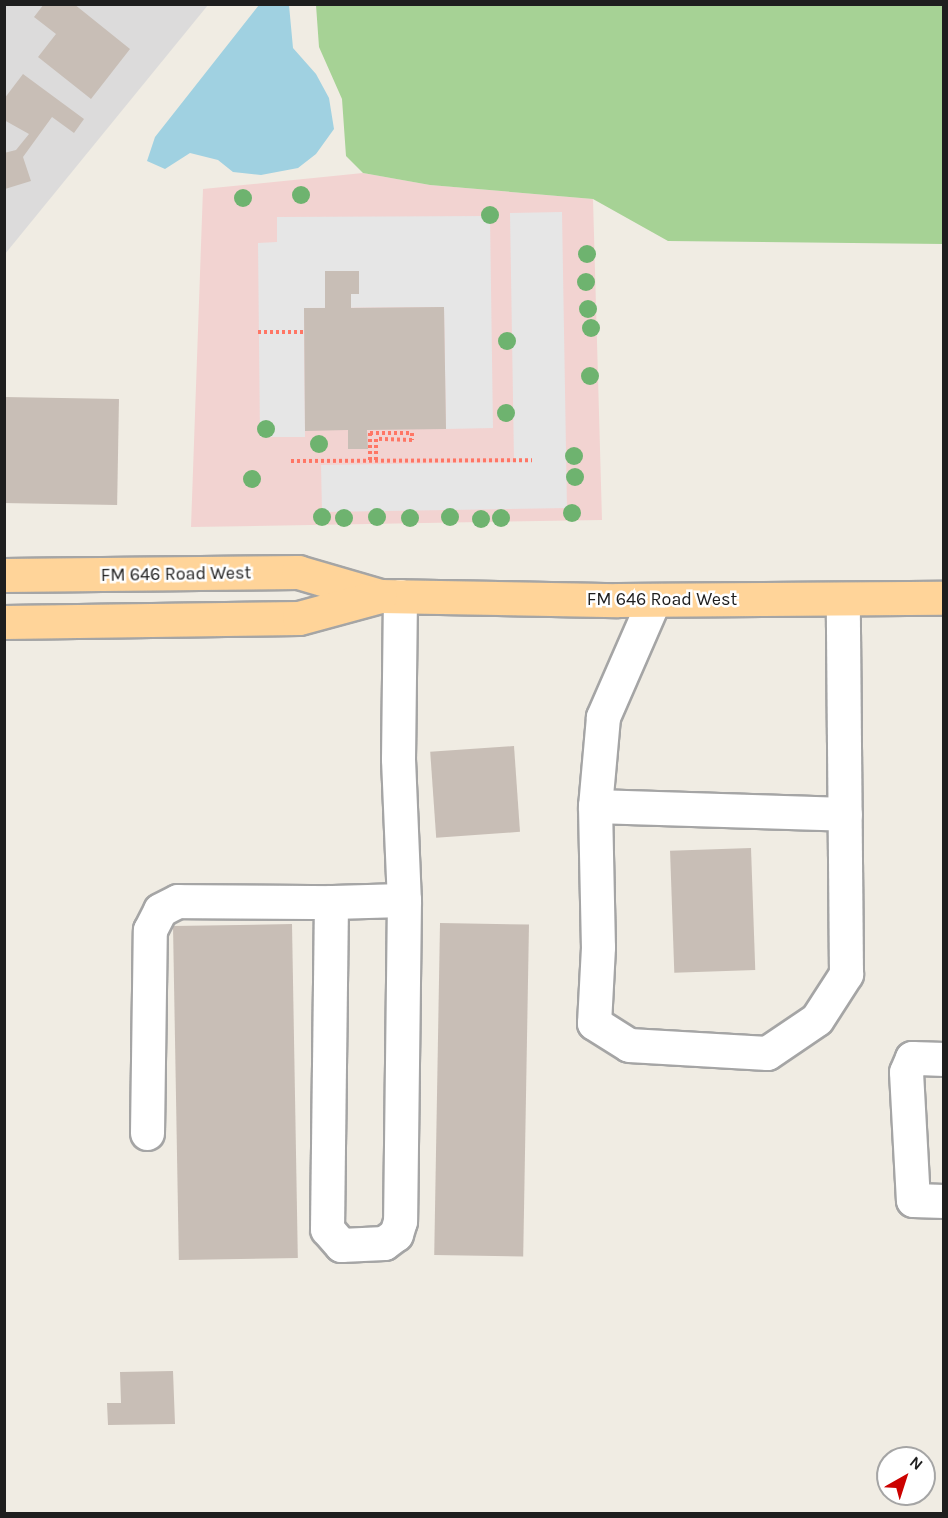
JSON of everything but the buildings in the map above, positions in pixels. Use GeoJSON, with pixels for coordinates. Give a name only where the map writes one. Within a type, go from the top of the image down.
{"type":"FeatureCollection","features":[{"type":"Feature","properties":{"kind":"main road","name":"FM 646 Road West"},"geometry":{"type":"LineString","coordinates":[[4,575],[298,573],[390,596],[654,600],[944,598]]}},
{"type":"Feature","properties":{"kind":"main road","name":"FM 646 Road West"},"geometry":{"type":"LineString","coordinates":[[4,622],[299,618],[390,596]]}},
{"type":"Feature","properties":{"kind":"lane"},"geometry":{"type":"LineString","coordinates":[[331,902],[327,1229],[341,1245],[384,1244],[396,1234],[400,1221],[405,900],[390,596]]}},
{"type":"Feature","properties":{"kind":"lane"},"geometry":{"type":"LineString","coordinates":[[654,600],[603,717],[595,806],[598,947],[594,1023],[628,1044],[766,1053],[817,1019],[846,974],[843,599]]}},
{"type":"Feature","properties":{"kind":"lane"},"geometry":{"type":"LineString","coordinates":[[595,806],[845,814]]}},
{"type":"Feature","properties":{"kind":"lane"},"geometry":{"type":"LineString","coordinates":[[147,1133],[150,930],[160,910],[178,901],[405,900]]}},
{"type":"Feature","properties":{"kind":"lane"},"geometry":{"type":"LineString","coordinates":[[944,1059],[912,1059],[906,1072],[913,1200],[944,1201]]}},
{"type":"Feature","properties":{"kind":"path"},"geometry":{"type":"LineString","coordinates":[[258,332],[304,332]]}},
{"type":"Feature","properties":{"kind":"path"},"geometry":{"type":"LineString","coordinates":[[370,460],[370,431],[412,433],[412,440],[376,439],[376,460]]}},
{"type":"Feature","properties":{"kind":"path"},"geometry":{"type":"LineString","coordinates":[[291,461],[532,460]]}},
{"type":"Feature","properties":{"kind":"shaded area"},"geometry":{"type":"Polygon","coordinates":[[[5,5],[208,5],[5,254],[5,5]]]}},
{"type":"Feature","properties":{"kind":"shaded area"},"geometry":{"type":"Polygon","coordinates":[[[363,173],[430,185],[593,199],[602,520],[191,527],[203,189],[363,173]]]}},
{"type":"Feature","properties":{"kind":"shaded area"},"geometry":{"type":"Polygon","coordinates":[[[562,212],[567,508],[322,512],[321,465],[514,462],[510,213],[562,212]]]}},
{"type":"Feature","properties":{"kind":"shaded area"},"geometry":{"type":"Polygon","coordinates":[[[490,216],[493,428],[446,429],[444,307],[304,308],[305,437],[260,437],[258,243],[277,242],[277,217],[490,216]]]}},
{"type":"Feature","properties":{"kind":"green space"},"geometry":{"type":"Polygon","coordinates":[[[316,5],[943,5],[943,244],[668,241],[593,199],[430,185],[363,173],[346,156],[342,99],[319,47],[316,5]]]}},
{"type":"Feature","properties":{"kind":"water"},"geometry":{"type":"Polygon","coordinates":[[[259,5],[289,5],[293,48],[316,74],[329,98],[334,129],[316,154],[298,168],[261,175],[233,172],[218,160],[190,153],[165,169],[147,161],[155,137],[259,5]]]}}]}
